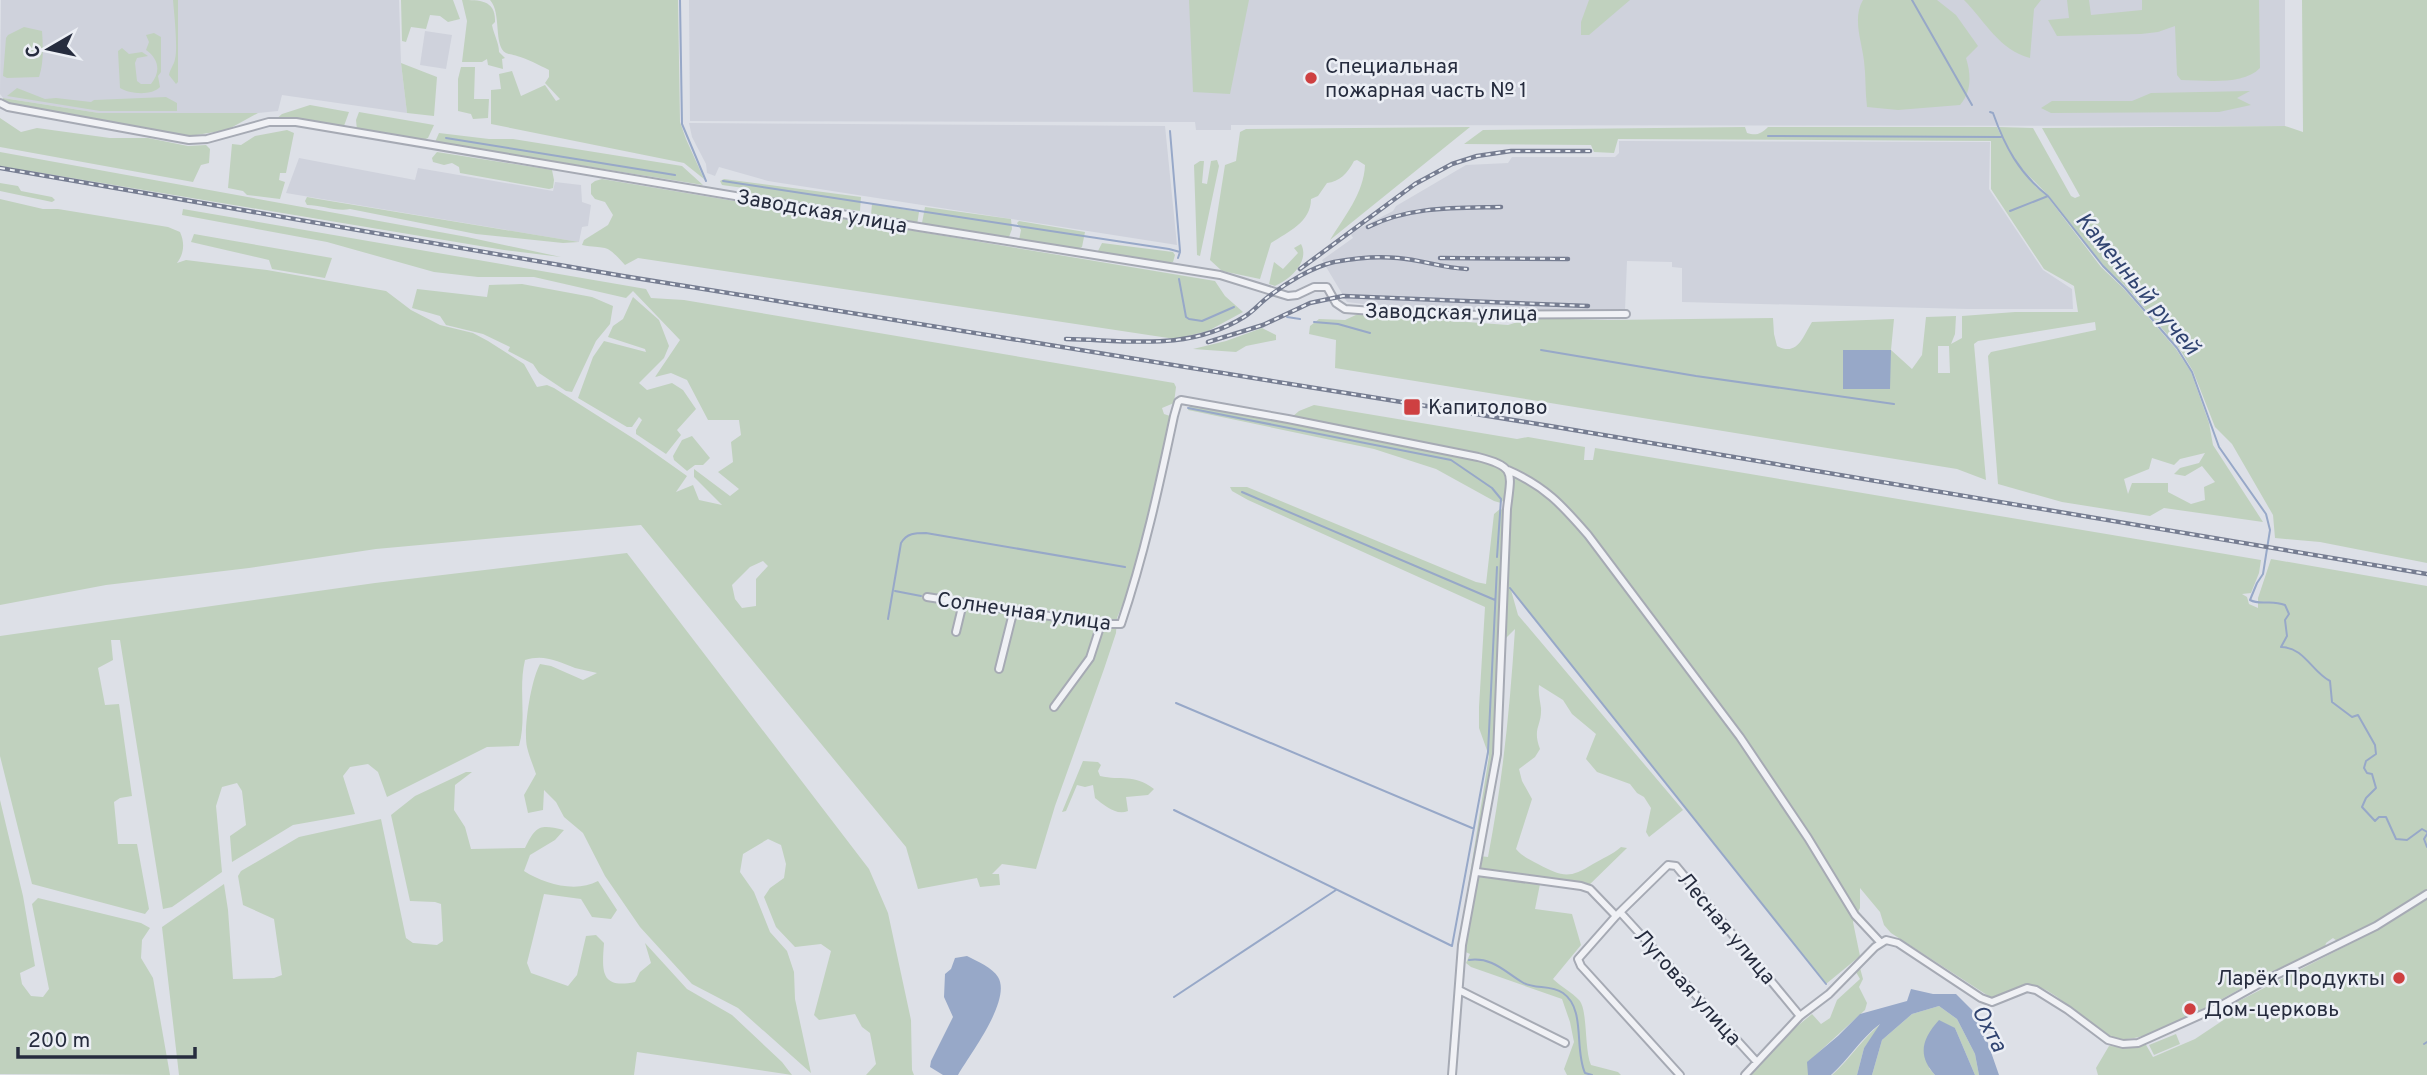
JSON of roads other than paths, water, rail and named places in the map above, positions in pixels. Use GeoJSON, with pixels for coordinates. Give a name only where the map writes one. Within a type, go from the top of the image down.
{"type":"FeatureCollection","features":[{"type":"Feature","properties":{"kind":"street","name":"Заводская улица"},"geometry":{"type":"LineString","coordinates":[[0,103],[8,107],[189,140],[207,139],[269,122],[296,122],[1220,275],[1288,296],[1321,286],[1327,287],[1336,303],[1345,309],[1428,315],[1626,314]]}},
{"type":"Feature","properties":{"kind":"street","name":"Солнечная улица"},"geometry":{"type":"LineString","coordinates":[[927,597],[1121,625],[1144,550],[1174,416],[1180,401],[1288,419],[1478,457],[1500,463],[1508,470]]}},
{"type":"Feature","properties":{"kind":"street"},"geometry":{"type":"LineString","coordinates":[[1452,1075],[1462,945],[1497,754],[1510,481],[1508,470]]}},
{"type":"Feature","properties":{"kind":"street"},"geometry":{"type":"LineString","coordinates":[[1508,470],[1532,481],[1568,511],[1588,535],[1740,737],[1808,838],[1855,915],[1881,943]]}},
{"type":"Feature","properties":{"kind":"street"},"geometry":{"type":"LineString","coordinates":[[956,632],[963,603]]}},
{"type":"Feature","properties":{"kind":"street"},"geometry":{"type":"LineString","coordinates":[[999,669],[1014,609]]}},
{"type":"Feature","properties":{"kind":"street"},"geometry":{"type":"LineString","coordinates":[[1054,707],[1090,658],[1101,624]]}},
{"type":"Feature","properties":{"kind":"street","name":"Лесная улица"},"geometry":{"type":"LineString","coordinates":[[1618,914],[1665,867],[1674,865],[1800,1016]]}},
{"type":"Feature","properties":{"kind":"street","name":"Луговая улица"},"geometry":{"type":"LineString","coordinates":[[1477,872],[1590,889],[1618,914],[1756,1061]]}},
{"type":"Feature","properties":{"kind":"street"},"geometry":{"type":"LineString","coordinates":[[1745,1075],[1800,1016],[1829,994],[1881,943],[1890,939],[1981,998],[1992,1002],[2026,988],[2036,990],[2108,1040],[2123,1044],[2138,1043],[2216,1008],[2376,926],[2427,894]]}},
{"type":"Feature","properties":{"kind":"street"},"geometry":{"type":"LineString","coordinates":[[1618,914],[1581,953],[1579,963],[1680,1075]]}},
{"type":"Feature","properties":{"kind":"street"},"geometry":{"type":"LineString","coordinates":[[1459,990],[1565,1043]]}},
{"type":"Feature","properties":{"kind":"water"},"geometry":{"type":"Polygon","coordinates":[[[1843,350],[1891,350],[1890,389],[1843,389],[1843,350]]]}},
{"type":"Feature","properties":{"kind":"water"},"geometry":{"type":"Polygon","coordinates":[[[967,956],[996,974],[1001,987],[999,999],[988,1027],[958,1075],[943,1075],[930,1067],[953,1017],[944,997],[945,974],[951,969],[955,958],[967,956]]]}},
{"type":"Feature","properties":{"kind":"water"},"geometry":{"type":"Polygon","coordinates":[[[1911,989],[1933,994],[1956,994],[1972,1010],[1984,1032],[1999,1075],[1979,1075],[1975,1054],[1957,1019],[1939,1006],[1912,1014],[1882,1040],[1872,1075],[1857,1075],[1864,1048],[1880,1024],[1831,1075],[1808,1075],[1807,1062],[1860,1014],[1907,1001],[1911,989]]]}},
{"type":"Feature","properties":{"kind":"water"},"geometry":{"type":"Polygon","coordinates":[[[1939,1020],[1955,1028],[1975,1075],[1935,1075],[1929,1068],[1924,1047],[1939,1020]]]}},
{"type":"Feature","properties":{"kind":"waterway"},"geometry":{"type":"LineString","coordinates":[[680,0],[682,124],[706,181]]}},
{"type":"Feature","properties":{"kind":"waterway","name":"Каменный ручей"},"geometry":{"type":"LineString","coordinates":[[1912,0],[1972,105]]}},
{"type":"Feature","properties":{"kind":"waterway","name":"Каменный ручей"},"geometry":{"type":"LineString","coordinates":[[1990,112],[1993,113],[2008,148],[2021,169],[2048,196],[2103,266],[2177,348],[2192,372],[2219,447],[2266,514],[2270,530],[2263,574],[2250,600],[2285,605],[2289,614],[2285,620],[2287,636],[2281,647],[2302,655],[2330,681],[2332,702],[2352,717],[2358,715],[2375,745],[2376,754],[2366,761],[2364,768],[2367,773],[2372,774],[2376,788],[2366,798],[2362,807],[2375,821],[2379,817],[2386,817],[2396,839],[2407,840],[2422,829],[2427,832]]}},
{"type":"Feature","properties":{"kind":"waterway"},"geometry":{"type":"LineString","coordinates":[[1170,131],[1180,251]]}},
{"type":"Feature","properties":{"kind":"waterway"},"geometry":{"type":"LineString","coordinates":[[1768,136],[2001,137]]}},
{"type":"Feature","properties":{"kind":"waterway"},"geometry":{"type":"LineString","coordinates":[[446,138],[675,175]]}},
{"type":"Feature","properties":{"kind":"waterway"},"geometry":{"type":"LineString","coordinates":[[723,181],[1169,249],[1180,252],[1178,258]]}},
{"type":"Feature","properties":{"kind":"waterway"},"geometry":{"type":"LineString","coordinates":[[2010,211],[2048,196]]}},
{"type":"Feature","properties":{"kind":"waterway"},"geometry":{"type":"LineString","coordinates":[[1179,279],[1186,317],[1189,319],[1202,321],[1234,307]]}},
{"type":"Feature","properties":{"kind":"waterway"},"geometry":{"type":"LineString","coordinates":[[1287,317],[1300,319]]}},
{"type":"Feature","properties":{"kind":"waterway"},"geometry":{"type":"LineString","coordinates":[[1314,322],[1338,324],[1370,333]]}},
{"type":"Feature","properties":{"kind":"waterway"},"geometry":{"type":"LineString","coordinates":[[1541,350],[1696,376],[1894,404]]}},
{"type":"Feature","properties":{"kind":"waterway"},"geometry":{"type":"LineString","coordinates":[[1188,408],[1451,460],[1492,488],[1501,499],[1497,557]]}},
{"type":"Feature","properties":{"kind":"waterway"},"geometry":{"type":"LineString","coordinates":[[1242,492],[1495,600]]}},
{"type":"Feature","properties":{"kind":"waterway"},"geometry":{"type":"LineString","coordinates":[[888,619],[901,543],[909,535],[926,533],[1125,567]]}},
{"type":"Feature","properties":{"kind":"waterway"},"geometry":{"type":"LineString","coordinates":[[1174,810],[1452,946],[1488,752],[1497,567]]}},
{"type":"Feature","properties":{"kind":"waterway"},"geometry":{"type":"LineString","coordinates":[[1510,588],[1826,984]]}},
{"type":"Feature","properties":{"kind":"waterway"},"geometry":{"type":"LineString","coordinates":[[895,591],[921,596]]}},
{"type":"Feature","properties":{"kind":"waterway"},"geometry":{"type":"LineString","coordinates":[[1176,703],[1472,828]]}},
{"type":"Feature","properties":{"kind":"waterway","name":"Каменный ручей"},"geometry":{"type":"LineString","coordinates":[[2427,834],[2424,839],[2427,847]]}},
{"type":"Feature","properties":{"kind":"waterway"},"geometry":{"type":"LineString","coordinates":[[1174,997],[1336,890]]}},
{"type":"Feature","properties":{"kind":"waterway"},"geometry":{"type":"LineString","coordinates":[[1469,960],[1491,963],[1527,984],[1563,993],[1575,1009],[1582,1063],[1585,1073],[1592,1075]]}},
{"type":"Feature","properties":{"kind":"railway"},"geometry":{"type":"LineString","coordinates":[[1300,269],[1415,184],[1452,164],[1477,156],[1511,151],[1590,151]]}},
{"type":"Feature","properties":{"kind":"railway"},"geometry":{"type":"LineString","coordinates":[[0,168],[623,276],[1550,426],[2427,574]]}},
{"type":"Feature","properties":{"kind":"railway"},"geometry":{"type":"LineString","coordinates":[[1368,227],[1400,215],[1417,212],[1501,207]]}},
{"type":"Feature","properties":{"kind":"railway"},"geometry":{"type":"LineString","coordinates":[[1066,339],[1157,342],[1201,335],[1244,317],[1265,299],[1300,276],[1326,264],[1342,261],[1390,257],[1467,269]]}},
{"type":"Feature","properties":{"kind":"railway"},"geometry":{"type":"LineString","coordinates":[[1440,258],[1568,259]]}},
{"type":"Feature","properties":{"kind":"railway"},"geometry":{"type":"LineString","coordinates":[[1208,342],[1263,325],[1310,303],[1343,296],[1588,306]]}},
{"type":"Feature","properties":{"kind":"place","name":"Специальная пожарная часть № 1"},"geometry":{"type":"Point","coordinates":[1311,78]}},
{"type":"Feature","properties":{"kind":"place","name":"Капитолово"},"geometry":{"type":"Point","coordinates":[1412,407]}},
{"type":"Feature","properties":{"kind":"place","name":"Ларёк Продукты"},"geometry":{"type":"Point","coordinates":[2399,978]}},
{"type":"Feature","properties":{"kind":"place","name":"Дом-церковь"},"geometry":{"type":"Point","coordinates":[2190,1009]}},
{"type":"Feature","properties":{"kind":"water label","name":"Охта"},"geometry":{"type":"Point","coordinates":[1990,1028]}}]}
